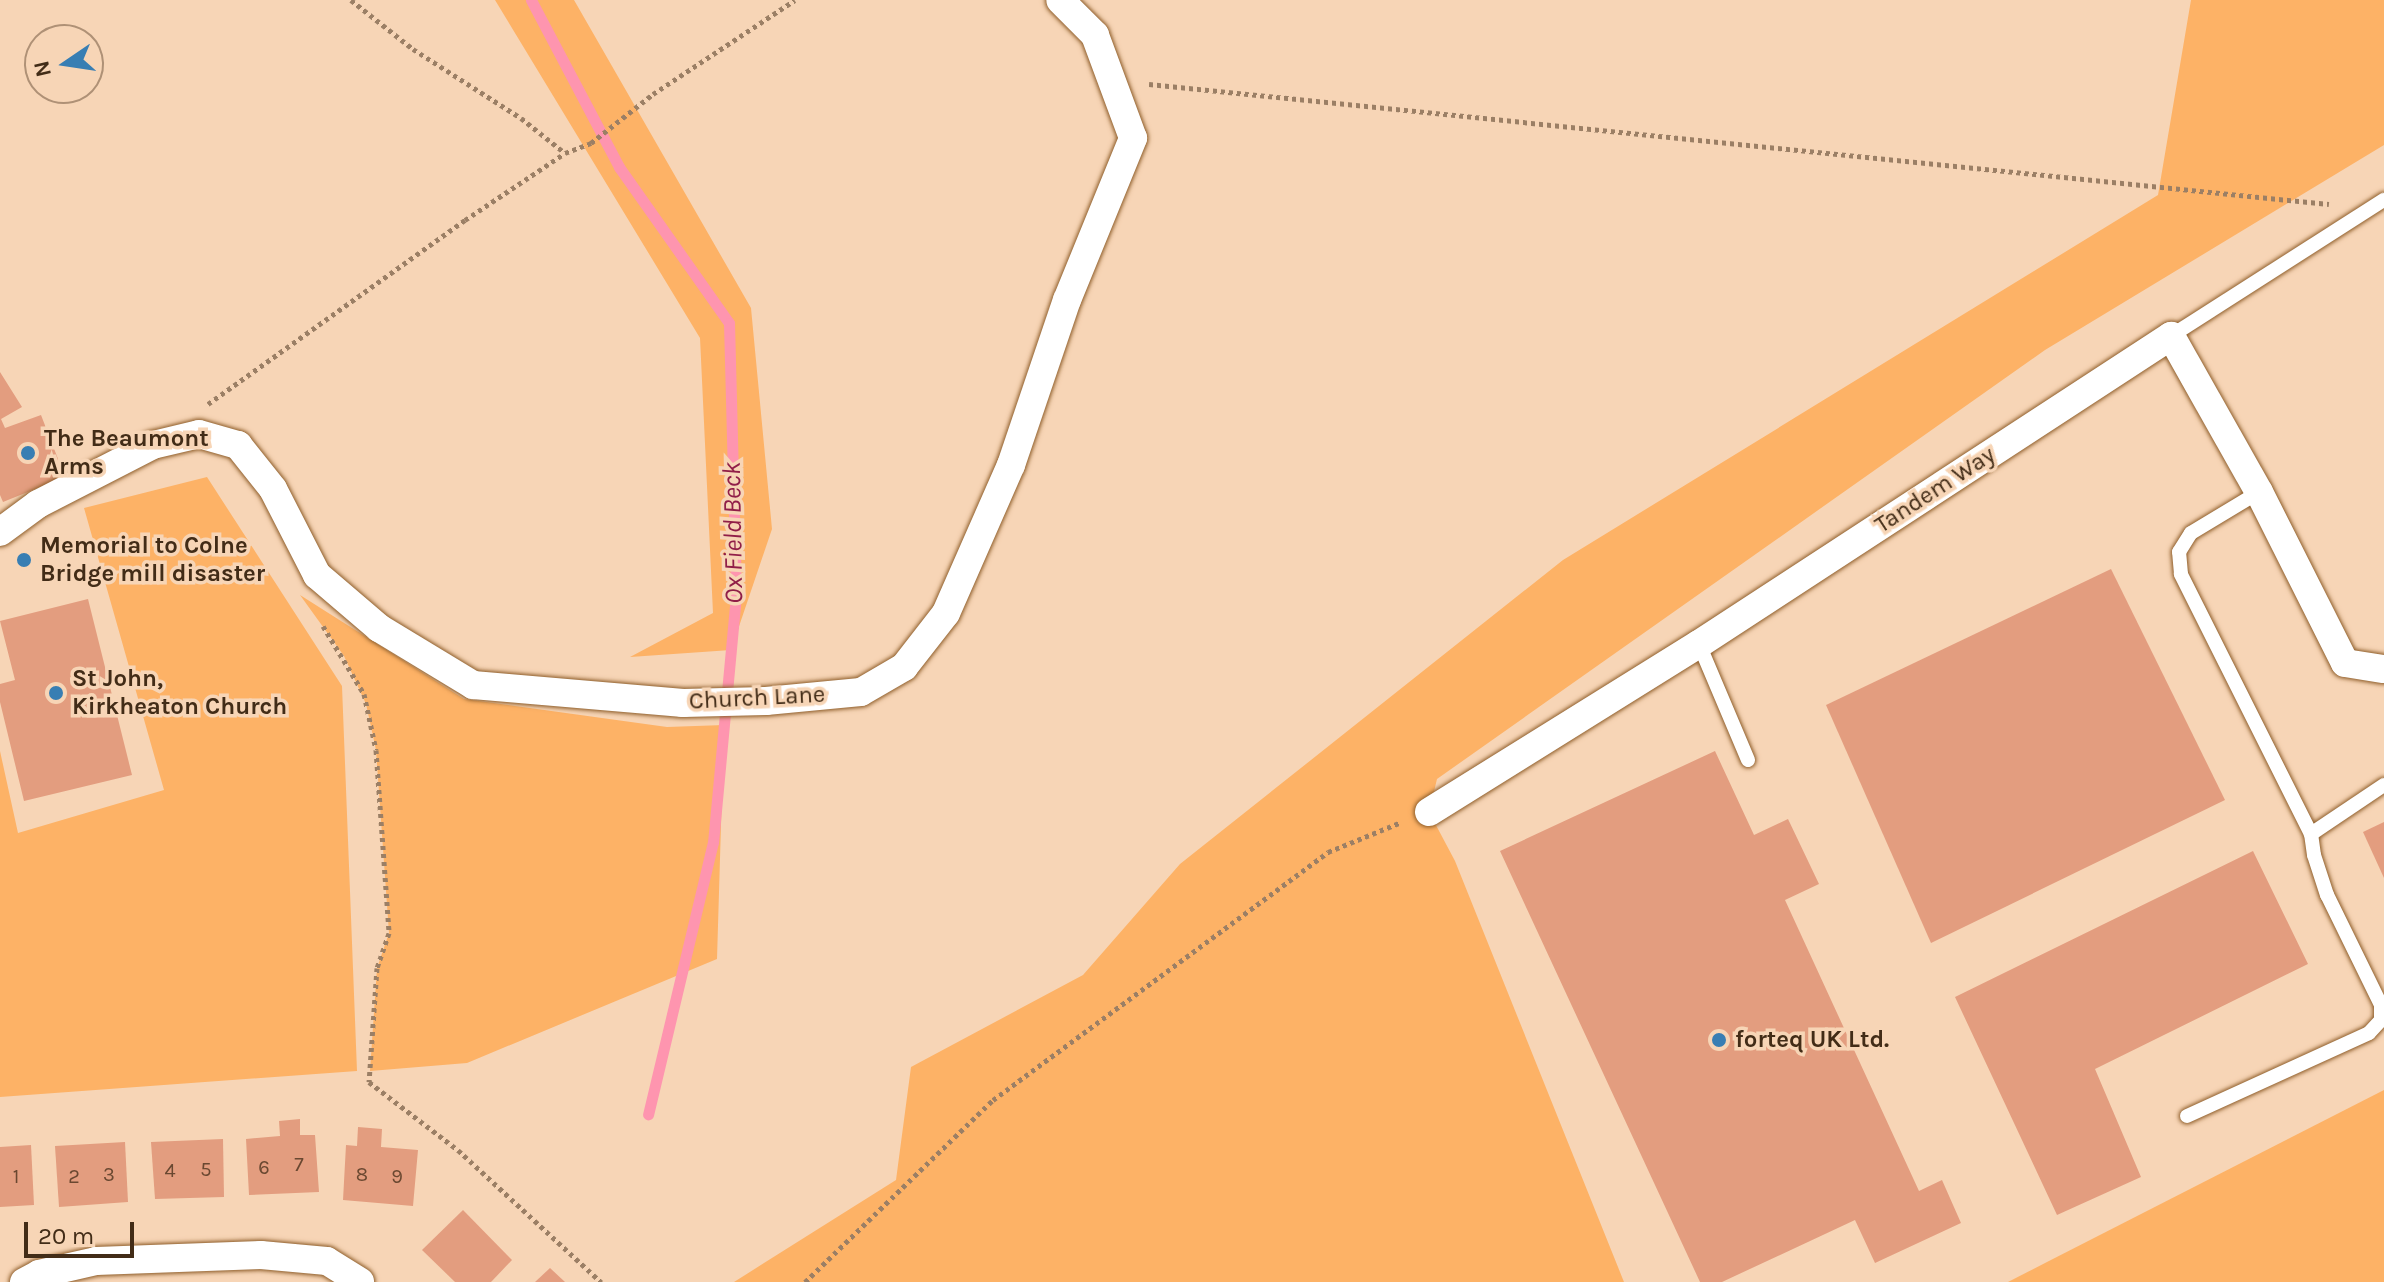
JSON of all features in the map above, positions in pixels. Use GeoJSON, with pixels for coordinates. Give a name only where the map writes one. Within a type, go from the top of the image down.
{"type":"FeatureCollection","features":[{"type":"Feature","properties":{"kind":"street","name":"Church Lane"},"geometry":{"type":"LineString","coordinates":[[0,532],[38,504],[153,445],[199,434],[238,445],[273,489],[317,575],[379,628],[473,685],[683,703],[766,701],[861,692],[904,667],[946,613],[1011,465],[1067,300],[1133,138],[1095,35],[1060,0]]}},
{"type":"Feature","properties":{"kind":"street"},"geometry":{"type":"LineString","coordinates":[[2171,336],[2259,492],[2345,663],[2384,669]]}},
{"type":"Feature","properties":{"kind":"street","name":"Tandem Way"},"geometry":{"type":"LineString","coordinates":[[1429,812],[1699,644],[2171,336]]}},
{"type":"Feature","properties":{"kind":"street"},"geometry":{"type":"LineString","coordinates":[[24,1282],[39,1274],[96,1261],[184,1270],[261,1255],[327,1261],[360,1282]]}},
{"type":"Feature","properties":{"kind":"lane","name":"Tandem Way"},"geometry":{"type":"LineString","coordinates":[[2171,336],[2384,200]]}},
{"type":"Feature","properties":{"kind":"lane"},"geometry":{"type":"LineString","coordinates":[[2187,1116],[2369,1033],[2381,1020],[2381,1005],[2327,895],[2314,855],[2311,834],[2181,574],[2179,552],[2191,533],[2259,492]]}},
{"type":"Feature","properties":{"kind":"lane"},"geometry":{"type":"LineString","coordinates":[[1699,644],[1748,760]]}},
{"type":"Feature","properties":{"kind":"lane"},"geometry":{"type":"LineString","coordinates":[[2311,834],[2384,785]]}},
{"type":"Feature","properties":{"kind":"path"},"geometry":{"type":"LineString","coordinates":[[351,0],[413,49],[521,118],[565,153]]}},
{"type":"Feature","properties":{"kind":"path"},"geometry":{"type":"LineString","coordinates":[[199,434],[191,415],[465,220],[565,153],[591,143],[621,118],[795,0]]}},
{"type":"Feature","properties":{"kind":"path"},"geometry":{"type":"LineString","coordinates":[[1112,80],[2371,208]]}},
{"type":"Feature","properties":{"kind":"path"},"geometry":{"type":"LineString","coordinates":[[318,619],[344,656],[364,694],[376,750],[389,933],[377,968],[369,1082],[458,1150],[601,1282]]}},
{"type":"Feature","properties":{"kind":"path"},"geometry":{"type":"LineString","coordinates":[[805,1282],[993,1100],[1328,852],[1429,812]]}},
{"type":"Feature","properties":{"kind":"shaded area"},"geometry":{"type":"Polygon","coordinates":[[[495,0],[574,0],[751,308],[772,529],[731,650],[630,657],[713,613],[700,338],[495,0]]]}},
{"type":"Feature","properties":{"kind":"shaded area"},"geometry":{"type":"Polygon","coordinates":[[[2191,0],[2384,0],[2384,145],[2045,350],[1437,779],[1429,812],[1455,861],[1624,1282],[734,1282],[896,1180],[911,1067],[1083,975],[1180,864],[1563,560],[2158,195],[2191,0]]]}},
{"type":"Feature","properties":{"kind":"shaded area"},"geometry":{"type":"Polygon","coordinates":[[[207,477],[342,686],[357,1071],[0,1097],[0,751],[18,833],[164,790],[84,508],[207,477]]]}},
{"type":"Feature","properties":{"kind":"shaded area"},"geometry":{"type":"Polygon","coordinates":[[[300,595],[464,699],[667,727],[724,725],[717,959],[467,1063],[370,1071],[377,968],[389,933],[376,750],[366,704],[344,656],[300,595]]]}},
{"type":"Feature","properties":{"kind":"shaded area"},"geometry":{"type":"Polygon","coordinates":[[[2384,1090],[2384,1282],[2008,1282],[2047,1262],[2384,1090]]]}},
{"type":"Feature","properties":{"kind":"building","name":"The Beaumont Arms"},"geometry":{"type":"Polygon","coordinates":[[[0,372],[22,407],[1,419],[5,428],[41,415],[65,477],[3,502],[0,495],[0,372]]]}},
{"type":"Feature","properties":{"kind":"building"},"geometry":{"type":"Polygon","coordinates":[[[2111,569],[2225,800],[1931,943],[1826,705],[2111,569]]]}},
{"type":"Feature","properties":{"kind":"building","name":"St John, Kirkheaton Church"},"geometry":{"type":"Polygon","coordinates":[[[88,599],[132,775],[24,801],[0,702],[0,684],[15,680],[0,621],[88,599]]]}},
{"type":"Feature","properties":{"kind":"building","name":"forteq UK Ltd."},"geometry":{"type":"Polygon","coordinates":[[[1715,751],[1754,835],[1788,819],[1819,884],[1785,900],[1919,1191],[1942,1180],[1961,1223],[1875,1263],[1855,1220],[1722,1282],[1700,1282],[1500,851],[1715,751]]]}},
{"type":"Feature","properties":{"kind":"building"},"geometry":{"type":"Polygon","coordinates":[[[2384,822],[2384,878],[2363,832],[2384,822]]]}},
{"type":"Feature","properties":{"kind":"building"},"geometry":{"type":"Polygon","coordinates":[[[2253,851],[2308,964],[2095,1069],[2141,1177],[2057,1215],[1955,997],[2253,851]]]}},
{"type":"Feature","properties":{"kind":"building"},"geometry":{"type":"Polygon","coordinates":[[[300,1119],[300,1135],[315,1135],[319,1192],[249,1195],[246,1139],[280,1136],[279,1121],[300,1119]]]}},
{"type":"Feature","properties":{"kind":"building"},"geometry":{"type":"Polygon","coordinates":[[[358,1127],[382,1129],[381,1147],[418,1150],[413,1206],[343,1200],[346,1145],[357,1146],[358,1127]]]}},
{"type":"Feature","properties":{"kind":"building"},"geometry":{"type":"Polygon","coordinates":[[[223,1139],[224,1197],[155,1199],[151,1142],[223,1139]]]}},
{"type":"Feature","properties":{"kind":"building"},"geometry":{"type":"Polygon","coordinates":[[[125,1142],[128,1202],[59,1207],[55,1146],[125,1142]]]}},
{"type":"Feature","properties":{"kind":"building"},"geometry":{"type":"Polygon","coordinates":[[[31,1145],[34,1205],[0,1207],[0,1147],[31,1145]]]}},
{"type":"Feature","properties":{"kind":"building"},"geometry":{"type":"Polygon","coordinates":[[[463,1210],[512,1260],[491,1282],[455,1282],[422,1250],[463,1210]]]}},
{"type":"Feature","properties":{"kind":"building"},"geometry":{"type":"Polygon","coordinates":[[[550,1268],[565,1282],[535,1282],[550,1268]]]}},
{"type":"Feature","properties":{"kind":"waterway","name":"Ox Field Beck"},"geometry":{"type":"LineString","coordinates":[[531,0],[619,167],[729,323],[736,595],[713,842],[648,1114]]}},
{"type":"Feature","properties":{"kind":"place","name":"The Beaumont Arms"},"geometry":{"type":"Point","coordinates":[28,453]}},
{"type":"Feature","properties":{"kind":"place","name":"Memorial to Colne Bridge mill disaster"},"geometry":{"type":"Point","coordinates":[24,560]}},
{"type":"Feature","properties":{"kind":"place","name":"St John, Kirkheaton Church"},"geometry":{"type":"Point","coordinates":[56,693]}},
{"type":"Feature","properties":{"kind":"place","name":"forteq UK Ltd."},"geometry":{"type":"Point","coordinates":[1719,1040]}}]}
